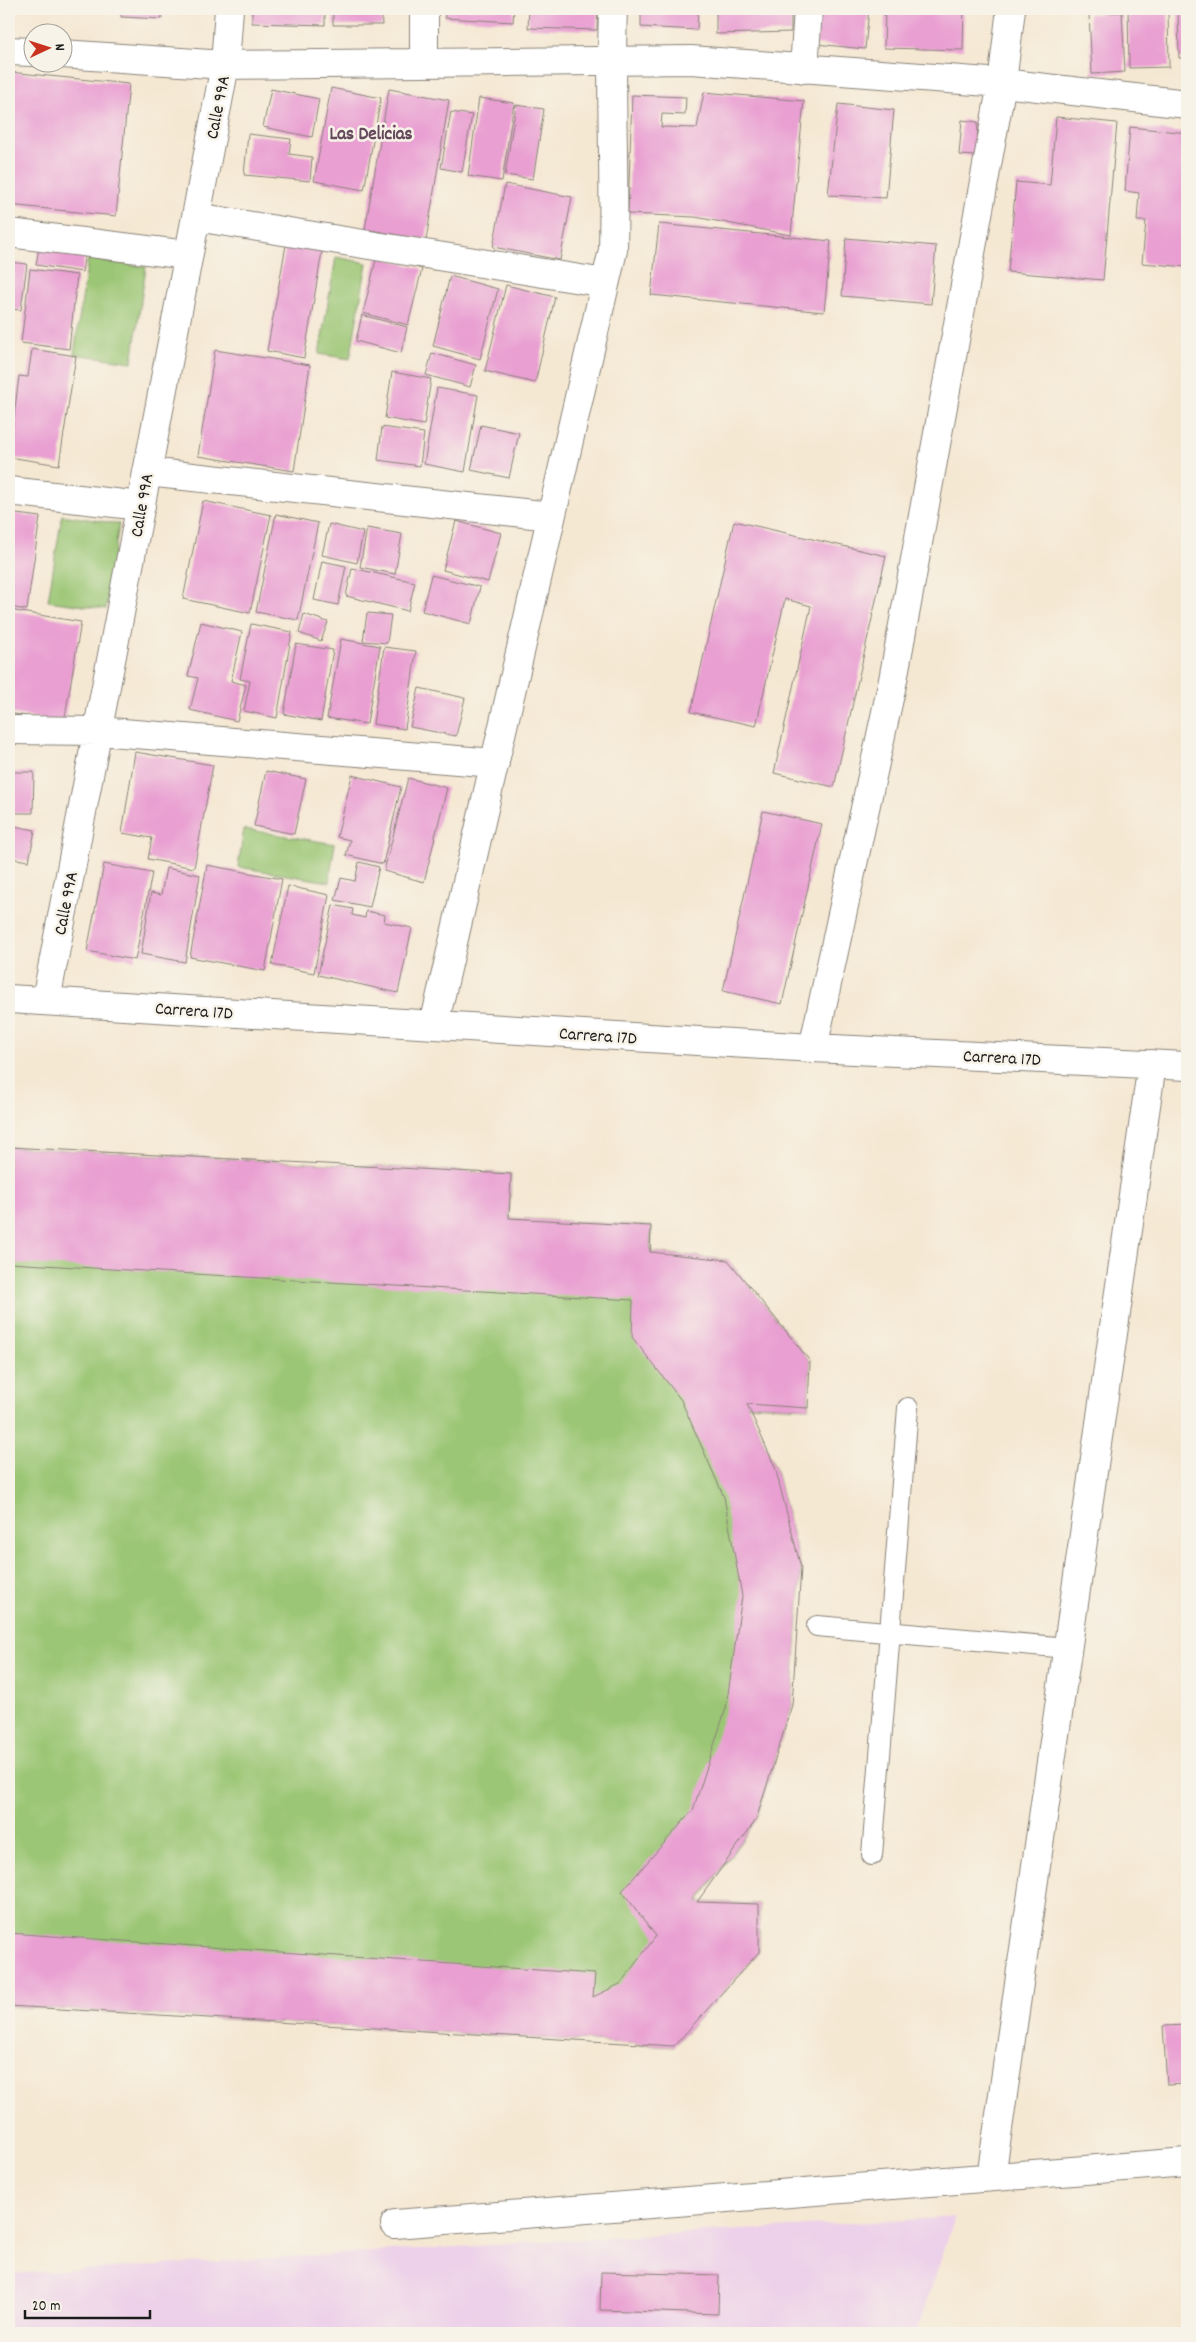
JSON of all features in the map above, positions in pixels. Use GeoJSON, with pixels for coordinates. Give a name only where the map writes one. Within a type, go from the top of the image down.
{"type":"FeatureCollection","features":[{"type":"Feature","properties":{"kind":"street","name":"Calle 99A"},"geometry":{"type":"LineString","coordinates":[[46,1000],[225,65],[229,9]]}},
{"type":"Feature","properties":{"kind":"street"},"geometry":{"type":"LineString","coordinates":[[424,9],[424,63]]}},
{"type":"Feature","properties":{"kind":"street"},"geometry":{"type":"LineString","coordinates":[[434,1025],[613,250],[615,190],[611,61],[613,9]]}},
{"type":"Feature","properties":{"kind":"street"},"geometry":{"type":"LineString","coordinates":[[804,69],[808,9]]}},
{"type":"Feature","properties":{"kind":"street"},"geometry":{"type":"LineString","coordinates":[[814,1048],[893,680],[1002,83],[1011,9]]}},
{"type":"Feature","properties":{"kind":"street"},"geometry":{"type":"LineString","coordinates":[[9,51],[22,52]]}},
{"type":"Feature","properties":{"kind":"street"},"geometry":{"type":"LineString","coordinates":[[72,55],[225,65],[690,60],[1002,83],[1187,104]]}},
{"type":"Feature","properties":{"kind":"street"},"geometry":{"type":"LineString","coordinates":[[196,217],[605,283]]}},
{"type":"Feature","properties":{"kind":"street"},"geometry":{"type":"LineString","coordinates":[[9,233],[188,255]]}},
{"type":"Feature","properties":{"kind":"street"},"geometry":{"type":"LineString","coordinates":[[147,472],[551,516]]}},
{"type":"Feature","properties":{"kind":"street"},"geometry":{"type":"LineString","coordinates":[[9,491],[141,506]]}},
{"type":"Feature","properties":{"kind":"street"},"geometry":{"type":"LineString","coordinates":[[9,730],[98,731],[495,763]]}},
{"type":"Feature","properties":{"kind":"street","name":"Carrera 17D"},"geometry":{"type":"LineString","coordinates":[[9,999],[814,1048],[1187,1066]]}},
{"type":"Feature","properties":{"kind":"street"},"geometry":{"type":"LineString","coordinates":[[991,2177],[1152,1064]]}},
{"type":"Feature","properties":{"kind":"street"},"geometry":{"type":"LineString","coordinates":[[396,2224],[1187,2162]]}},
{"type":"Feature","properties":{"kind":"lane"},"geometry":{"type":"LineString","coordinates":[[872,1855],[908,1408]]}},
{"type":"Feature","properties":{"kind":"lane"},"geometry":{"type":"LineString","coordinates":[[817,1626],[1068,1648]]}},
{"type":"Feature","properties":{"kind":"shaded area"},"geometry":{"type":"Polygon","coordinates":[[[955,2217],[916,2333],[9,2333],[9,2274],[955,2217]]]}},
{"type":"Feature","properties":{"kind":"green space"},"geometry":{"type":"Polygon","coordinates":[[[336,257],[367,263],[350,359],[319,354],[336,257]]]}},
{"type":"Feature","properties":{"kind":"green space"},"geometry":{"type":"Polygon","coordinates":[[[88,259],[146,267],[132,362],[74,354],[88,259]]]}},
{"type":"Feature","properties":{"kind":"green space"},"geometry":{"type":"Polygon","coordinates":[[[62,515],[119,524],[106,609],[48,601],[62,515]]]}},
{"type":"Feature","properties":{"kind":"green space"},"geometry":{"type":"Polygon","coordinates":[[[244,829],[335,844],[329,882],[238,867],[244,829]]]}},
{"type":"Feature","properties":{"kind":"green space"},"geometry":{"type":"Polygon","coordinates":[[[9,1147],[511,1174],[509,1218],[651,1226],[651,1252],[728,1260],[810,1361],[808,1408],[747,1405],[775,1467],[801,1568],[792,1705],[756,1820],[698,1902],[759,1904],[759,1952],[674,2046],[9,2006],[9,1147]]]}},
{"type":"Feature","properties":{"kind":"building"},"geometry":{"type":"Polygon","coordinates":[[[121,9],[162,9],[162,19],[121,17],[121,9]]]}},
{"type":"Feature","properties":{"kind":"building"},"geometry":{"type":"Polygon","coordinates":[[[252,9],[325,9],[325,25],[252,23],[252,9]]]}},
{"type":"Feature","properties":{"kind":"building"},"geometry":{"type":"Polygon","coordinates":[[[333,9],[381,9],[382,25],[333,25],[333,9]]]}},
{"type":"Feature","properties":{"kind":"building"},"geometry":{"type":"Polygon","coordinates":[[[445,9],[514,9],[513,22],[445,18],[445,9]]]}},
{"type":"Feature","properties":{"kind":"building"},"geometry":{"type":"Polygon","coordinates":[[[529,9],[598,9],[597,30],[528,28],[529,9]]]}},
{"type":"Feature","properties":{"kind":"building"},"geometry":{"type":"Polygon","coordinates":[[[641,9],[698,9],[697,30],[641,27],[641,9]]]}},
{"type":"Feature","properties":{"kind":"building"},"geometry":{"type":"Polygon","coordinates":[[[716,9],[791,9],[791,32],[716,34],[716,9]]]}},
{"type":"Feature","properties":{"kind":"building"},"geometry":{"type":"Polygon","coordinates":[[[819,9],[869,9],[865,49],[816,44],[819,9]]]}},
{"type":"Feature","properties":{"kind":"building"},"geometry":{"type":"Polygon","coordinates":[[[885,9],[964,9],[963,50],[884,48],[885,9]]]}},
{"type":"Feature","properties":{"kind":"building"},"geometry":{"type":"Polygon","coordinates":[[[1128,9],[1168,9],[1169,67],[1129,68],[1128,9]]]}},
{"type":"Feature","properties":{"kind":"building"},"geometry":{"type":"Polygon","coordinates":[[[1178,9],[1187,9],[1187,58],[1179,58],[1178,9]]]}},
{"type":"Feature","properties":{"kind":"building"},"geometry":{"type":"Polygon","coordinates":[[[1122,12],[1125,72],[1092,74],[1089,14],[1122,12]]]}},
{"type":"Feature","properties":{"kind":"building"},"geometry":{"type":"Polygon","coordinates":[[[9,72],[129,84],[116,216],[9,205],[9,72]]]}},
{"type":"Feature","properties":{"kind":"building"},"geometry":{"type":"Polygon","coordinates":[[[331,88],[381,98],[364,190],[314,181],[331,88]]]}},
{"type":"Feature","properties":{"kind":"building"},"geometry":{"type":"Polygon","coordinates":[[[271,89],[319,99],[312,137],[263,127],[271,89]]]}},
{"type":"Feature","properties":{"kind":"building"},"geometry":{"type":"Polygon","coordinates":[[[389,89],[449,100],[426,240],[365,229],[389,89]]]}},
{"type":"Feature","properties":{"kind":"building"},"geometry":{"type":"Polygon","coordinates":[[[704,92],[804,101],[791,235],[695,217],[628,214],[632,95],[686,97],[685,115],[662,114],[661,127],[697,128],[704,92]]]}},
{"type":"Feature","properties":{"kind":"building"},"geometry":{"type":"Polygon","coordinates":[[[479,98],[514,103],[502,181],[468,176],[479,98]]]}},
{"type":"Feature","properties":{"kind":"building"},"geometry":{"type":"Polygon","coordinates":[[[838,104],[894,110],[886,198],[828,195],[838,104]]]}},
{"type":"Feature","properties":{"kind":"building"},"geometry":{"type":"Polygon","coordinates":[[[516,105],[544,109],[533,179],[505,175],[516,105]]]}},
{"type":"Feature","properties":{"kind":"building"},"geometry":{"type":"Polygon","coordinates":[[[451,112],[472,115],[462,172],[441,168],[451,112]]]}},
{"type":"Feature","properties":{"kind":"building"},"geometry":{"type":"Polygon","coordinates":[[[1056,117],[1117,123],[1103,280],[1008,272],[1016,182],[1050,185],[1056,117]]]}},
{"type":"Feature","properties":{"kind":"building"},"geometry":{"type":"Polygon","coordinates":[[[962,120],[978,122],[977,156],[959,155],[962,120]]]}},
{"type":"Feature","properties":{"kind":"building"},"geometry":{"type":"Polygon","coordinates":[[[1130,127],[1187,133],[1187,267],[1142,263],[1146,221],[1137,221],[1139,193],[1125,191],[1130,127]]]}},
{"type":"Feature","properties":{"kind":"building"},"geometry":{"type":"Polygon","coordinates":[[[248,134],[291,139],[289,154],[312,157],[310,181],[244,175],[248,134]]]}},
{"type":"Feature","properties":{"kind":"building"},"geometry":{"type":"Polygon","coordinates":[[[505,184],[572,197],[560,260],[493,247],[505,184]]]}},
{"type":"Feature","properties":{"kind":"building"},"geometry":{"type":"Polygon","coordinates":[[[659,224],[831,241],[824,312],[651,295],[659,224]]]}},
{"type":"Feature","properties":{"kind":"building"},"geometry":{"type":"Polygon","coordinates":[[[846,238],[936,246],[931,304],[842,296],[846,238]]]}},
{"type":"Feature","properties":{"kind":"building"},"geometry":{"type":"Polygon","coordinates":[[[286,245],[322,252],[304,358],[267,351],[286,245]]]}},
{"type":"Feature","properties":{"kind":"building"},"geometry":{"type":"Polygon","coordinates":[[[39,247],[85,253],[82,272],[36,265],[39,247]]]}},
{"type":"Feature","properties":{"kind":"building"},"geometry":{"type":"Polygon","coordinates":[[[377,256],[422,269],[408,325],[363,313],[377,256]]]}},
{"type":"Feature","properties":{"kind":"building"},"geometry":{"type":"Polygon","coordinates":[[[9,262],[27,264],[21,310],[9,309],[9,262]]]}},
{"type":"Feature","properties":{"kind":"building"},"geometry":{"type":"Polygon","coordinates":[[[30,269],[77,275],[69,349],[21,343],[30,269]]]}},
{"type":"Feature","properties":{"kind":"building"},"geometry":{"type":"Polygon","coordinates":[[[450,276],[498,289],[480,359],[433,346],[450,276]]]}},
{"type":"Feature","properties":{"kind":"building"},"geometry":{"type":"Polygon","coordinates":[[[506,285],[555,297],[535,383],[485,371],[506,285]]]}},
{"type":"Feature","properties":{"kind":"building"},"geometry":{"type":"Polygon","coordinates":[[[362,315],[407,327],[401,353],[356,341],[362,315]]]}},
{"type":"Feature","properties":{"kind":"building"},"geometry":{"type":"Polygon","coordinates":[[[32,349],[76,356],[59,465],[9,457],[19,376],[28,377],[32,349]]]}},
{"type":"Feature","properties":{"kind":"building"},"geometry":{"type":"Polygon","coordinates":[[[215,350],[310,365],[294,471],[198,456],[215,350]]]}},
{"type":"Feature","properties":{"kind":"building"},"geometry":{"type":"Polygon","coordinates":[[[432,353],[476,365],[470,387],[426,375],[432,353]]]}},
{"type":"Feature","properties":{"kind":"building"},"geometry":{"type":"Polygon","coordinates":[[[392,372],[431,379],[424,425],[385,418],[392,372]]]}},
{"type":"Feature","properties":{"kind":"building"},"geometry":{"type":"Polygon","coordinates":[[[437,388],[478,395],[465,472],[424,464],[437,388]]]}},
{"type":"Feature","properties":{"kind":"building"},"geometry":{"type":"Polygon","coordinates":[[[481,425],[519,433],[509,478],[471,470],[481,425]]]}},
{"type":"Feature","properties":{"kind":"building"},"geometry":{"type":"Polygon","coordinates":[[[382,427],[424,433],[420,466],[378,460],[382,427]]]}},
{"type":"Feature","properties":{"kind":"building"},"geometry":{"type":"Polygon","coordinates":[[[203,501],[271,515],[250,613],[183,599],[203,501]]]}},
{"type":"Feature","properties":{"kind":"building"},"geometry":{"type":"Polygon","coordinates":[[[9,513],[40,517],[27,610],[9,607],[9,513]]]}},
{"type":"Feature","properties":{"kind":"building"},"geometry":{"type":"Polygon","coordinates":[[[276,514],[318,523],[298,620],[256,612],[276,514]]]}},
{"type":"Feature","properties":{"kind":"building"},"geometry":{"type":"Polygon","coordinates":[[[456,521],[501,533],[488,582],[443,570],[456,521]]]}},
{"type":"Feature","properties":{"kind":"building"},"geometry":{"type":"Polygon","coordinates":[[[734,521],[886,556],[834,787],[774,773],[811,606],[785,599],[756,726],[691,712],[734,521]]]}},
{"type":"Feature","properties":{"kind":"building"},"geometry":{"type":"Polygon","coordinates":[[[329,524],[363,532],[357,563],[322,555],[329,524]]]}},
{"type":"Feature","properties":{"kind":"building"},"geometry":{"type":"Polygon","coordinates":[[[367,528],[402,534],[395,574],[360,567],[367,528]]]}},
{"type":"Feature","properties":{"kind":"building"},"geometry":{"type":"Polygon","coordinates":[[[322,561],[346,566],[338,605],[314,600],[322,561]]]}},
{"type":"Feature","properties":{"kind":"building"},"geometry":{"type":"Polygon","coordinates":[[[352,568],[415,582],[408,611],[346,596],[352,568]]]}},
{"type":"Feature","properties":{"kind":"building"},"geometry":{"type":"Polygon","coordinates":[[[431,575],[480,587],[471,624],[422,611],[431,575]]]}},
{"type":"Feature","properties":{"kind":"building"},"geometry":{"type":"Polygon","coordinates":[[[9,610],[81,622],[64,723],[9,713],[9,610]]]}},
{"type":"Feature","properties":{"kind":"building"},"geometry":{"type":"Polygon","coordinates":[[[367,613],[391,615],[387,643],[363,641],[367,613]]]}},
{"type":"Feature","properties":{"kind":"building"},"geometry":{"type":"Polygon","coordinates":[[[304,614],[328,622],[321,641],[299,633],[304,614]]]}},
{"type":"Feature","properties":{"kind":"building"},"geometry":{"type":"Polygon","coordinates":[[[201,622],[242,632],[231,681],[246,685],[237,721],[190,710],[198,678],[188,676],[201,622]]]}},
{"type":"Feature","properties":{"kind":"building"},"geometry":{"type":"Polygon","coordinates":[[[251,624],[292,632],[277,718],[244,711],[250,681],[240,679],[251,624]]]}},
{"type":"Feature","properties":{"kind":"building"},"geometry":{"type":"Polygon","coordinates":[[[341,639],[380,646],[367,724],[327,718],[341,639]]]}},
{"type":"Feature","properties":{"kind":"building"},"geometry":{"type":"Polygon","coordinates":[[[296,644],[333,650],[321,721],[284,714],[296,644]]]}},
{"type":"Feature","properties":{"kind":"building"},"geometry":{"type":"Polygon","coordinates":[[[384,647],[416,651],[405,729],[373,724],[384,647]]]}},
{"type":"Feature","properties":{"kind":"building"},"geometry":{"type":"Polygon","coordinates":[[[419,688],[465,698],[456,736],[410,727],[419,688]]]}},
{"type":"Feature","properties":{"kind":"building"},"geometry":{"type":"Polygon","coordinates":[[[135,752],[213,765],[194,868],[148,859],[152,838],[122,833],[135,752]]]}},
{"type":"Feature","properties":{"kind":"building"},"geometry":{"type":"Polygon","coordinates":[[[266,771],[306,779],[294,834],[254,826],[266,771]]]}},
{"type":"Feature","properties":{"kind":"building"},"geometry":{"type":"Polygon","coordinates":[[[9,772],[34,772],[33,813],[9,813],[9,772]]]}},
{"type":"Feature","properties":{"kind":"building"},"geometry":{"type":"Polygon","coordinates":[[[352,775],[401,787],[383,864],[346,855],[350,840],[337,837],[352,775]]]}},
{"type":"Feature","properties":{"kind":"building"},"geometry":{"type":"Polygon","coordinates":[[[408,778],[447,788],[424,882],[384,871],[408,778]]]}},
{"type":"Feature","properties":{"kind":"building"},"geometry":{"type":"Polygon","coordinates":[[[763,811],[822,824],[782,1004],[723,991],[763,811]]]}},
{"type":"Feature","properties":{"kind":"building"},"geometry":{"type":"Polygon","coordinates":[[[9,825],[35,830],[29,861],[9,858],[9,825]]]}},
{"type":"Feature","properties":{"kind":"building"},"geometry":{"type":"Polygon","coordinates":[[[359,862],[379,867],[370,907],[335,900],[341,878],[355,881],[359,862]]]}},
{"type":"Feature","properties":{"kind":"building"},"geometry":{"type":"Polygon","coordinates":[[[104,864],[152,873],[135,960],[87,951],[104,864]]]}},
{"type":"Feature","properties":{"kind":"building"},"geometry":{"type":"Polygon","coordinates":[[[207,865],[282,879],[265,971],[190,957],[207,865]]]}},
{"type":"Feature","properties":{"kind":"building"},"geometry":{"type":"Polygon","coordinates":[[[166,868],[200,875],[185,962],[141,954],[151,893],[161,895],[166,868]]]}},
{"type":"Feature","properties":{"kind":"building"},"geometry":{"type":"Polygon","coordinates":[[[288,886],[329,895],[314,973],[272,965],[288,886]]]}},
{"type":"Feature","properties":{"kind":"building"},"geometry":{"type":"Polygon","coordinates":[[[333,905],[353,909],[352,915],[365,918],[366,911],[385,915],[384,922],[412,928],[398,993],[318,975],[333,905]]]}},
{"type":"Feature","properties":{"kind":"building"},"geometry":{"type":"Polygon","coordinates":[[[9,1147],[511,1174],[509,1218],[651,1226],[650,1252],[728,1260],[810,1361],[808,1408],[747,1404],[775,1467],[801,1568],[792,1705],[756,1820],[697,1902],[759,1904],[759,1952],[674,2046],[9,2006],[9,1933],[595,1974],[593,1997],[620,1984],[656,1936],[622,1891],[693,1810],[726,1708],[742,1596],[724,1497],[681,1400],[632,1337],[633,1300],[9,1263],[9,1147]]]}},
{"type":"Feature","properties":{"kind":"building"},"geometry":{"type":"Polygon","coordinates":[[[1187,2025],[1187,2084],[1167,2085],[1163,2026],[1187,2025]]]}},
{"type":"Feature","properties":{"kind":"building"},"geometry":{"type":"Polygon","coordinates":[[[601,2272],[719,2275],[718,2314],[600,2310],[601,2272]]]}},
{"type":"Feature","properties":{"kind":"district","name":"Las Delicias"},"geometry":{"type":"Point","coordinates":[371,132]}}]}
